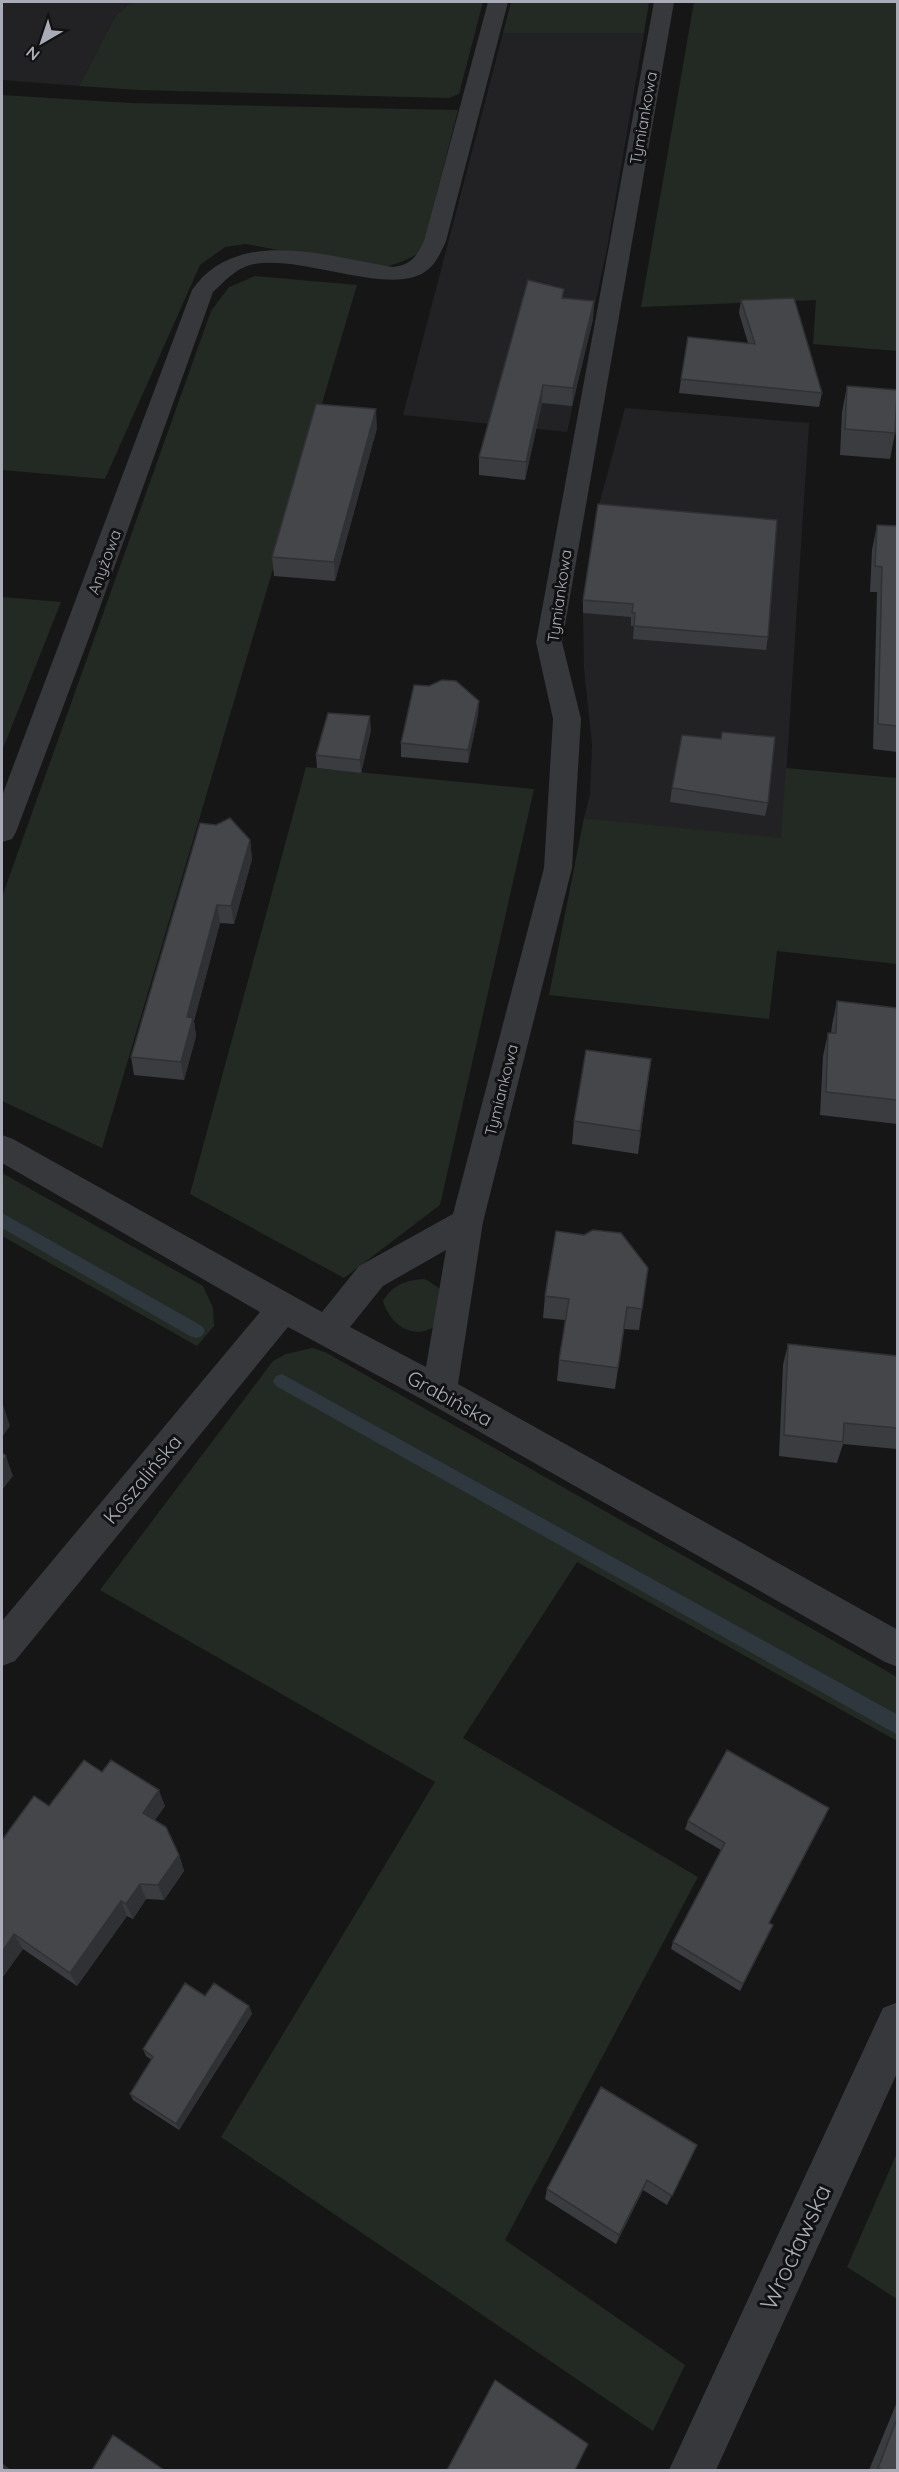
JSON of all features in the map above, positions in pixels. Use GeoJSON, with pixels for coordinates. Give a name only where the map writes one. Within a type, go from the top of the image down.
{"type":"FeatureCollection","features":[{"type":"Feature","properties":{"kind":"street","name":"Anyżowa"},"geometry":{"type":"LineString","coordinates":[[2,832],[77,635],[203,290],[231,265],[245,259],[270,256],[393,274],[406,273],[418,268],[427,260],[435,242],[498,2]]}},
{"type":"Feature","properties":{"kind":"street","name":"Tymiankowa"},"geometry":{"type":"LineString","coordinates":[[439,1391],[467,1222],[558,868],[567,719],[549,642],[664,2]]}},
{"type":"Feature","properties":{"kind":"street","name":"Grabińska"},"geometry":{"type":"LineString","coordinates":[[2,1148],[283,1308],[439,1391],[897,1650]]}},
{"type":"Feature","properties":{"kind":"street"},"geometry":{"type":"LineString","coordinates":[[327,1331],[371,1276],[467,1222]]}},
{"type":"Feature","properties":{"kind":"street","name":"Koszalińska"},"geometry":{"type":"LineString","coordinates":[[2,1649],[283,1308]]}},
{"type":"Feature","properties":{"kind":"street","name":"Wrocławska"},"geometry":{"type":"LineString","coordinates":[[692,2470],[897,2024]]}},
{"type":"Feature","properties":{"kind":"shaded area"},"geometry":{"type":"Polygon","coordinates":[[[2,2],[132,2],[116,15],[79,86],[2,80],[2,2]]]}},
{"type":"Feature","properties":{"kind":"shaded area"},"geometry":{"type":"Polygon","coordinates":[[[132,2],[483,2],[459,94],[449,98],[138,90],[79,86],[116,15],[132,2]]]}},
{"type":"Feature","properties":{"kind":"shaded area"},"geometry":{"type":"Polygon","coordinates":[[[511,2],[649,2],[644,33],[503,33],[511,2]]]}},
{"type":"Feature","properties":{"kind":"shaded area"},"geometry":{"type":"Polygon","coordinates":[[[694,2],[897,2],[897,351],[813,344],[816,300],[641,307],[694,2]]]}},
{"type":"Feature","properties":{"kind":"shaded area"},"geometry":{"type":"Polygon","coordinates":[[[503,33],[644,33],[607,249],[567,432],[403,415],[503,33]]]}},
{"type":"Feature","properties":{"kind":"shaded area"},"geometry":{"type":"Polygon","coordinates":[[[2,95],[130,103],[458,110],[422,251],[416,255],[394,264],[375,268],[246,244],[225,247],[200,265],[105,479],[2,470],[2,95]]]}},
{"type":"Feature","properties":{"kind":"shaded area"},"geometry":{"type":"Polygon","coordinates":[[[255,276],[357,285],[102,1148],[2,1101],[2,897],[211,311],[229,287],[255,276]]]}},
{"type":"Feature","properties":{"kind":"shaded area"},"geometry":{"type":"Polygon","coordinates":[[[625,408],[809,423],[782,839],[584,818],[590,794],[592,745],[584,669],[583,613],[599,505],[625,408]]]}},
{"type":"Feature","properties":{"kind":"shaded area"},"geometry":{"type":"Polygon","coordinates":[[[2,597],[61,602],[2,751],[2,597]]]}},
{"type":"Feature","properties":{"kind":"shaded area"},"geometry":{"type":"Polygon","coordinates":[[[306,767],[534,789],[440,1205],[344,1278],[190,1194],[306,767]]]}},
{"type":"Feature","properties":{"kind":"shaded area"},"geometry":{"type":"Polygon","coordinates":[[[786,768],[897,778],[897,964],[777,951],[769,1019],[549,995],[584,818],[781,838],[786,768]]]}},
{"type":"Feature","properties":{"kind":"shaded area"},"geometry":{"type":"Polygon","coordinates":[[[2,1173],[203,1286],[213,1308],[214,1326],[197,1346],[2,1236],[2,1173]]]}},
{"type":"Feature","properties":{"kind":"shaded area"},"geometry":{"type":"Polygon","coordinates":[[[425,1279],[439,1288],[444,1298],[434,1327],[425,1331],[410,1331],[396,1323],[383,1301],[401,1284],[425,1279]]]}},
{"type":"Feature","properties":{"kind":"shaded area"},"geometry":{"type":"Polygon","coordinates":[[[312,1348],[325,1352],[897,1677],[897,1741],[577,1562],[463,1738],[698,1877],[505,2240],[685,2365],[653,2431],[221,2137],[435,1782],[100,1590],[273,1361],[286,1354],[312,1348]]]}},
{"type":"Feature","properties":{"kind":"shaded area"},"geometry":{"type":"Polygon","coordinates":[[[897,2153],[897,2299],[847,2267],[897,2153]]]}},
{"type":"Feature","properties":{"kind":"building"},"geometry":{"type":"Polygon","coordinates":[[[528,280],[564,289],[562,298],[594,301],[573,388],[543,385],[526,462],[479,457],[528,280]]]}},
{"type":"Feature","properties":{"kind":"building"},"geometry":{"type":"Polygon","coordinates":[[[794,298],[822,393],[681,379],[688,337],[755,344],[741,300],[794,298]]]}},
{"type":"Feature","properties":{"kind":"building"},"geometry":{"type":"Polygon","coordinates":[[[847,386],[897,390],[895,433],[845,429],[847,386]]]}},
{"type":"Feature","properties":{"kind":"building"},"geometry":{"type":"Polygon","coordinates":[[[316,404],[376,409],[334,562],[272,557],[316,404]]]}},
{"type":"Feature","properties":{"kind":"building"},"geometry":{"type":"Polygon","coordinates":[[[598,504],[777,520],[768,637],[634,626],[633,604],[583,600],[598,504]]]}},
{"type":"Feature","properties":{"kind":"building"},"geometry":{"type":"Polygon","coordinates":[[[877,525],[897,526],[897,726],[878,724],[882,567],[875,566],[877,525]]]}},
{"type":"Feature","properties":{"kind":"building"},"geometry":{"type":"Polygon","coordinates":[[[442,680],[456,681],[479,701],[468,750],[401,743],[414,685],[429,686],[442,680]]]}},
{"type":"Feature","properties":{"kind":"building"},"geometry":{"type":"Polygon","coordinates":[[[328,713],[370,716],[360,760],[316,755],[328,713]]]}},
{"type":"Feature","properties":{"kind":"building"},"geometry":{"type":"Polygon","coordinates":[[[722,732],[775,737],[768,803],[672,788],[682,735],[721,739],[722,732]]]}},
{"type":"Feature","properties":{"kind":"building"},"geometry":{"type":"Polygon","coordinates":[[[230,818],[250,840],[231,906],[217,905],[187,1017],[193,1018],[181,1062],[131,1057],[200,823],[216,825],[230,818]]]}},
{"type":"Feature","properties":{"kind":"building"},"geometry":{"type":"Polygon","coordinates":[[[837,1001],[897,1008],[897,1100],[826,1092],[828,1033],[836,1033],[837,1001]]]}},
{"type":"Feature","properties":{"kind":"building"},"geometry":{"type":"Polygon","coordinates":[[[586,1050],[651,1059],[640,1131],[574,1121],[586,1050]]]}},
{"type":"Feature","properties":{"kind":"building"},"geometry":{"type":"Polygon","coordinates":[[[593,1230],[621,1233],[648,1268],[642,1309],[627,1307],[618,1368],[559,1360],[569,1299],[545,1296],[556,1231],[584,1235],[593,1230]]]}},
{"type":"Feature","properties":{"kind":"building"},"geometry":{"type":"Polygon","coordinates":[[[788,1344],[897,1356],[897,1428],[844,1423],[843,1442],[784,1435],[788,1344]]]}},
{"type":"Feature","properties":{"kind":"building"},"geometry":{"type":"Polygon","coordinates":[[[727,1750],[829,1808],[769,1923],[773,1925],[743,1984],[673,1942],[725,1843],[688,1821],[727,1750]]]}},
{"type":"Feature","properties":{"kind":"building"},"geometry":{"type":"Polygon","coordinates":[[[84,1760],[102,1772],[111,1760],[159,1790],[143,1813],[166,1827],[179,1855],[158,1885],[140,1884],[126,1904],[121,1901],[70,1973],[14,1934],[2,1952],[2,1840],[34,1796],[49,1806],[84,1760]]]}},
{"type":"Feature","properties":{"kind":"building"},"geometry":{"type":"Polygon","coordinates":[[[185,1983],[205,1996],[214,1983],[249,2006],[176,2124],[130,2094],[153,2057],[143,2049],[185,1983]]]}},
{"type":"Feature","properties":{"kind":"building"},"geometry":{"type":"Polygon","coordinates":[[[601,2087],[697,2145],[672,2196],[647,2180],[619,2235],[547,2189],[601,2087]]]}},
{"type":"Feature","properties":{"kind":"building"},"geometry":{"type":"Polygon","coordinates":[[[495,2380],[588,2444],[575,2470],[447,2470],[495,2380]]]}},
{"type":"Feature","properties":{"kind":"building"},"geometry":{"type":"Polygon","coordinates":[[[897,2419],[897,2470],[882,2470],[878,2468],[897,2419]]]}},
{"type":"Feature","properties":{"kind":"building"},"geometry":{"type":"Polygon","coordinates":[[[113,2435],[164,2470],[92,2470],[113,2435]]]}},
{"type":"Feature","properties":{"kind":"waterway"},"geometry":{"type":"LineString","coordinates":[[2,1220],[196,1331]]}},
{"type":"Feature","properties":{"kind":"waterway"},"geometry":{"type":"LineString","coordinates":[[282,1381],[898,1726]]}}]}
